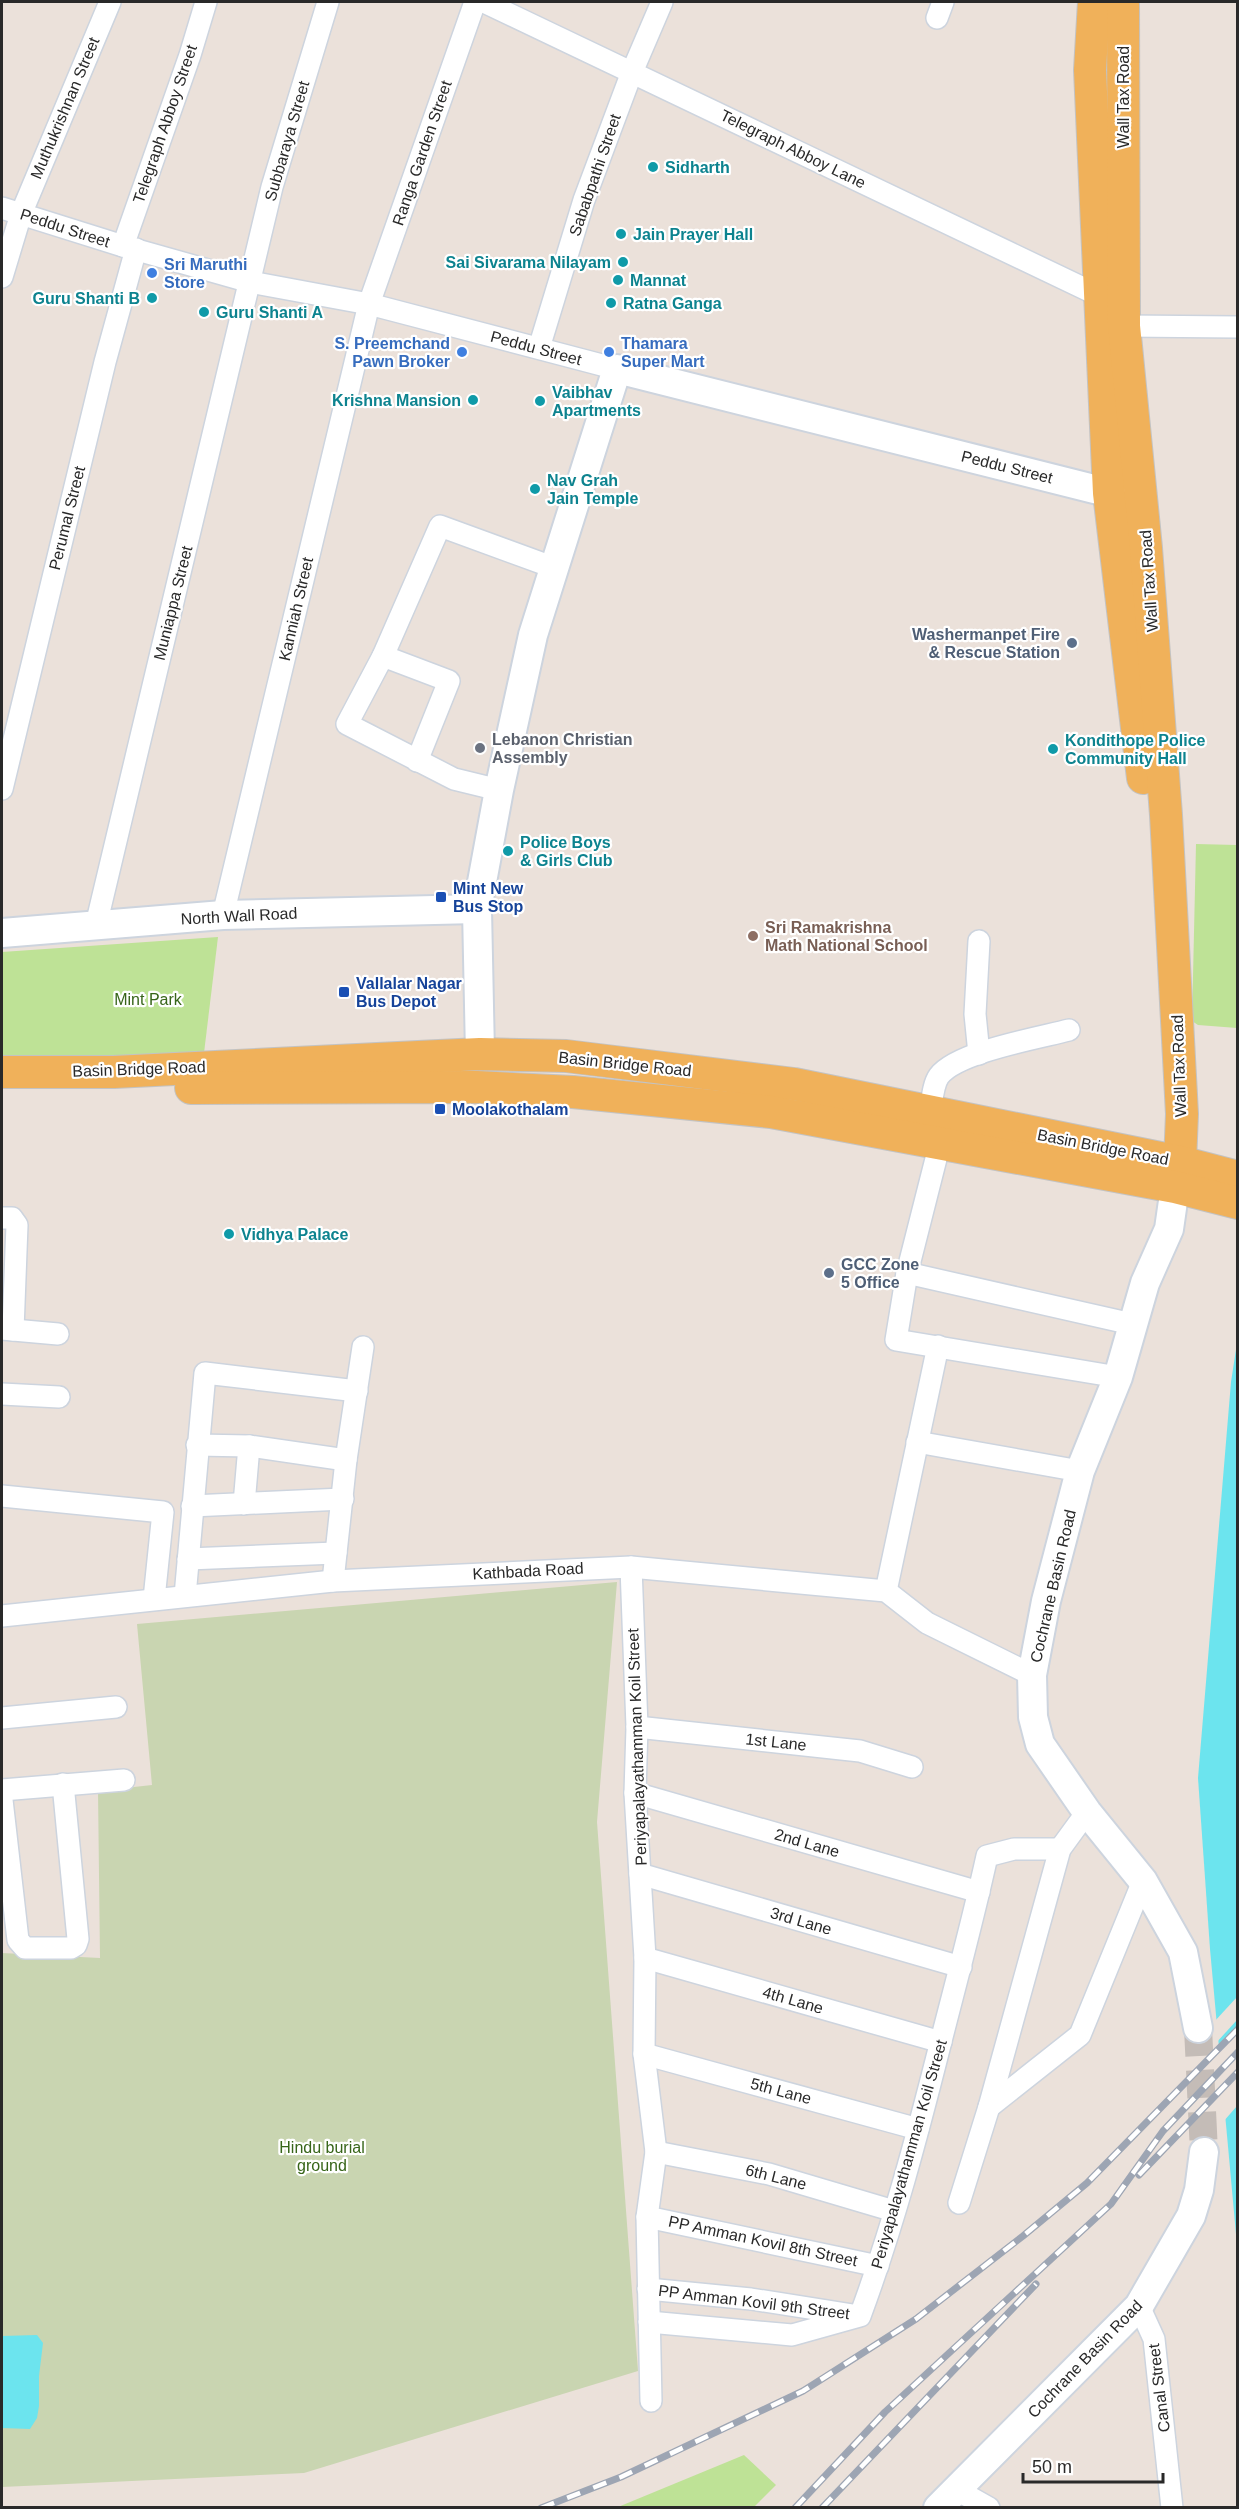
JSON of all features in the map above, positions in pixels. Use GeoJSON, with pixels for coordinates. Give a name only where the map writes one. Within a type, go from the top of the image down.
{"type":"FeatureCollection","features":[{"type":"Feature","properties":{"kind":"main road","name":"Wall Tax Road"},"geometry":{"type":"LineString","coordinates":[[1094,2],[1090,70],[1102,297],[1109,493],[1147,812],[1167,1173]]}},
{"type":"Feature","properties":{"kind":"main road","name":"Wall Tax Road"},"geometry":{"type":"LineString","coordinates":[[1123,2],[1124,326],[1142,494],[1167,839],[1182,1114],[1167,1173]]}},
{"type":"Feature","properties":{"kind":"main road","name":"Peddu Street"},"geometry":{"type":"LineString","coordinates":[[617,369],[1109,493],[1142,494]]}},
{"type":"Feature","properties":{"kind":"main road"},"geometry":{"type":"LineString","coordinates":[[480,1054],[477,909],[499,790],[533,635],[617,369]]}},
{"type":"Feature","properties":{"kind":"main road","name":"North Wall Road"},"geometry":{"type":"LineString","coordinates":[[2,933],[223,915],[477,909]]}},
{"type":"Feature","properties":{"kind":"main road","name":"Basin Bridge Road"},"geometry":{"type":"LineString","coordinates":[[2,1072],[114,1072],[480,1054],[566,1056],[794,1084],[930,1112],[1167,1173]]}},
{"type":"Feature","properties":{"kind":"main road"},"geometry":{"type":"LineString","coordinates":[[790,1115],[794,1084]]}},
{"type":"Feature","properties":{"kind":"main road","name":"Basin Bridge Road"},"geometry":{"type":"LineString","coordinates":[[2,1090],[476,1086],[585,1094],[790,1115],[940,1143],[1167,1173],[1238,1177]]}},
{"type":"Feature","properties":{"kind":"main road"},"geometry":{"type":"LineString","coordinates":[[1167,1173],[1238,1203]]}},
{"type":"Feature","properties":{"kind":"main road","name":"Cochrane Basin Road"},"geometry":{"type":"LineString","coordinates":[[1167,1173],[1169,1229],[1146,1283],[1118,1377],[1080,1471],[1046,1601],[1032,1675],[1034,1717],[1040,1744],[1087,1812],[1143,1881],[1183,1952],[1198,2028]]}},
{"type":"Feature","properties":{"kind":"main road","name":"Cochrane Basin Road"},"geometry":{"type":"LineString","coordinates":[[947,2499],[1139,2306],[1191,2216],[1199,2190],[1204,2152]]}},
{"type":"Feature","properties":{"kind":"street","name":"Muthukrishnan Street"},"geometry":{"type":"LineString","coordinates":[[2,276],[11,211],[110,2]]}},
{"type":"Feature","properties":{"kind":"street","name":"Telegraph Abboy Street"},"geometry":{"type":"LineString","coordinates":[[129,248],[206,2]]}},
{"type":"Feature","properties":{"kind":"street","name":"Subbaraya Street"},"geometry":{"type":"LineString","coordinates":[[250,282],[272,187],[328,2]]}},
{"type":"Feature","properties":{"kind":"street","name":"Ranga Garden Street"},"geometry":{"type":"LineString","coordinates":[[369,304],[476,2]]}},
{"type":"Feature","properties":{"kind":"street","name":"Telegraph Abboy Lane"},"geometry":{"type":"LineString","coordinates":[[484,2],[1102,297]]}},
{"type":"Feature","properties":{"kind":"street","name":"Sababpathi Street"},"geometry":{"type":"LineString","coordinates":[[539,348],[584,200],[632,72],[662,2]]}},
{"type":"Feature","properties":{"kind":"street","name":"Peddu Street"},"geometry":{"type":"LineString","coordinates":[[11,211],[129,248],[250,282],[369,304],[617,369]]}},
{"type":"Feature","properties":{"kind":"street","name":"Perumal Street"},"geometry":{"type":"LineString","coordinates":[[2,789],[107,352],[129,248]]}},
{"type":"Feature","properties":{"kind":"street","name":"Muniappa Street"},"geometry":{"type":"LineString","coordinates":[[96,925],[250,282]]}},
{"type":"Feature","properties":{"kind":"street","name":"Kanniah Street"},"geometry":{"type":"LineString","coordinates":[[223,915],[369,304]]}},
{"type":"Feature","properties":{"kind":"street"},"geometry":{"type":"LineString","coordinates":[[1124,326],[1238,327]]}},
{"type":"Feature","properties":{"kind":"street"},"geometry":{"type":"LineString","coordinates":[[499,790],[454,779],[347,724],[383,656],[440,526],[555,568]]}},
{"type":"Feature","properties":{"kind":"street"},"geometry":{"type":"LineString","coordinates":[[383,656],[449,681],[417,761]]}},
{"type":"Feature","properties":{"kind":"street"},"geometry":{"type":"LineString","coordinates":[[979,941],[975,1014],[979,1054]]}},
{"type":"Feature","properties":{"kind":"street"},"geometry":{"type":"LineString","coordinates":[[930,1112],[938,1077],[952,1064],[979,1054],[1069,1030]]}},
{"type":"Feature","properties":{"kind":"street"},"geometry":{"type":"LineString","coordinates":[[940,1143],[907,1273],[896,1340],[1118,1377]]}},
{"type":"Feature","properties":{"kind":"street"},"geometry":{"type":"LineString","coordinates":[[2,1218],[12,1218],[17,1225],[8,1330],[58,1334]]}},
{"type":"Feature","properties":{"kind":"street"},"geometry":{"type":"LineString","coordinates":[[907,1273],[1132,1324]]}},
{"type":"Feature","properties":{"kind":"street"},"geometry":{"type":"LineString","coordinates":[[938,1346],[886,1591],[927,1623],[1032,1675]]}},
{"type":"Feature","properties":{"kind":"street"},"geometry":{"type":"LineString","coordinates":[[333,1581],[346,1460],[363,1347]]}},
{"type":"Feature","properties":{"kind":"street"},"geometry":{"type":"LineString","coordinates":[[185,1596],[205,1373],[357,1391]]}},
{"type":"Feature","properties":{"kind":"street"},"geometry":{"type":"LineString","coordinates":[[2,1394],[59,1397]]}},
{"type":"Feature","properties":{"kind":"street"},"geometry":{"type":"LineString","coordinates":[[917,1442],[1080,1471]]}},
{"type":"Feature","properties":{"kind":"street"},"geometry":{"type":"LineString","coordinates":[[197,1445],[249,1446],[346,1460]]}},
{"type":"Feature","properties":{"kind":"street"},"geometry":{"type":"LineString","coordinates":[[244,1504],[249,1446]]}},
{"type":"Feature","properties":{"kind":"street"},"geometry":{"type":"LineString","coordinates":[[2,1496],[163,1512],[154,1599]]}},
{"type":"Feature","properties":{"kind":"street"},"geometry":{"type":"LineString","coordinates":[[192,1506],[342,1499]]}},
{"type":"Feature","properties":{"kind":"street"},"geometry":{"type":"LineString","coordinates":[[188,1559],[336,1553]]}},
{"type":"Feature","properties":{"kind":"street","name":"Kathbada Road"},"geometry":{"type":"LineString","coordinates":[[2,1616],[333,1581],[631,1567],[886,1591]]}},
{"type":"Feature","properties":{"kind":"street","name":"Periyapalayathamman Koil Street"},"geometry":{"type":"LineString","coordinates":[[631,1567],[637,1727],[635,1793],[645,1958],[644,2054],[656,2152],[647,2217],[651,2401]]}},
{"type":"Feature","properties":{"kind":"street"},"geometry":{"type":"LineString","coordinates":[[2,1718],[116,1707]]}},
{"type":"Feature","properties":{"kind":"street","name":"1st Lane"},"geometry":{"type":"LineString","coordinates":[[637,1727],[860,1751],[912,1767]]}},
{"type":"Feature","properties":{"kind":"street"},"geometry":{"type":"LineString","coordinates":[[2,1790],[124,1780]]}},
{"type":"Feature","properties":{"kind":"street"},"geometry":{"type":"LineString","coordinates":[[2,1800],[18,1940],[26,1948],[71,1948],[78,1939],[63,1784]]}},
{"type":"Feature","properties":{"kind":"street","name":"2nd Lane"},"geometry":{"type":"LineString","coordinates":[[635,1793],[979,1892]]}},
{"type":"Feature","properties":{"kind":"street"},"geometry":{"type":"LineString","coordinates":[[960,2203],[989,2107],[1060,1849],[1087,1812]]}},
{"type":"Feature","properties":{"kind":"street","name":"Periyapalayathamman Koil Street"},"geometry":{"type":"LineString","coordinates":[[860,2316],[878,2266],[918,2129],[961,1967],[987,1856],[1014,1849],[1060,1849]]}},
{"type":"Feature","properties":{"kind":"street","name":"3rd Lane"},"geometry":{"type":"LineString","coordinates":[[640,1874],[961,1967]]}},
{"type":"Feature","properties":{"kind":"street"},"geometry":{"type":"LineString","coordinates":[[989,2107],[1080,2035],[1143,1881]]}},
{"type":"Feature","properties":{"kind":"street","name":"4th Lane"},"geometry":{"type":"LineString","coordinates":[[645,1958],[941,2042]]}},
{"type":"Feature","properties":{"kind":"street","name":"5th Lane"},"geometry":{"type":"LineString","coordinates":[[644,2054],[918,2129]]}},
{"type":"Feature","properties":{"kind":"street","name":"6th Lane"},"geometry":{"type":"LineString","coordinates":[[656,2152],[769,2174],[894,2211]]}},
{"type":"Feature","properties":{"kind":"street","name":"PP Amman Kovil 8th Street"},"geometry":{"type":"LineString","coordinates":[[647,2217],[878,2266]]}},
{"type":"Feature","properties":{"kind":"street","name":"PP Amman Kovil 9th Street"},"geometry":{"type":"LineString","coordinates":[[648,2289],[751,2299],[860,2316]]}},
{"type":"Feature","properties":{"kind":"street","name":"Canal Street"},"geometry":{"type":"LineString","coordinates":[[1139,2306],[1154,2339],[1172,2508]]}},
{"type":"Feature","properties":{"kind":"street"},"geometry":{"type":"LineString","coordinates":[[649,2322],[792,2335],[860,2316]]}},
{"type":"Feature","properties":{"kind":"street"},"geometry":{"type":"LineString","coordinates":[[947,2499],[989,2508]]}},
{"type":"Feature","properties":{"kind":"green space"},"geometry":{"type":"Polygon","coordinates":[[[1196,844],[1237,845],[1237,1028],[1198,1025],[1192,1021],[1196,844]]]}},
{"type":"Feature","properties":{"kind":"green space","name":"Mint Park"},"geometry":{"type":"Polygon","coordinates":[[[218,937],[204,1053],[70,1059],[2,1059],[2,952],[218,937]]]}},
{"type":"Feature","properties":{"kind":"green space","name":"Hindu burial ground"},"geometry":{"type":"Polygon","coordinates":[[[617,1582],[597,1822],[638,2371],[304,2473],[2,2487],[2,1953],[100,1958],[98,1791],[152,1785],[137,1624],[617,1582]]]}},
{"type":"Feature","properties":{"kind":"green space"},"geometry":{"type":"Polygon","coordinates":[[[744,2455],[776,2485],[754,2507],[618,2507],[744,2455]]]}},
{"type":"Feature","properties":{"kind":"water"},"geometry":{"type":"Polygon","coordinates":[[[1237,1343],[1237,2245],[1210,1949],[1198,1778],[1231,1382],[1237,1343]]]}},
{"type":"Feature","properties":{"kind":"water"},"geometry":{"type":"Polygon","coordinates":[[[37,2335],[43,2343],[37,2418],[30,2429],[2,2428],[2,2336],[37,2335]]]}},
{"type":"Feature","properties":{"kind":"pier"},"geometry":{"type":"Polygon","coordinates":[[[1237,1997],[1237,2020],[1216,2043],[1214,2022],[1237,1997]]]}},
{"type":"Feature","properties":{"kind":"pier"},"geometry":{"type":"Polygon","coordinates":[[[1237,2030],[1237,2106],[1223,2122],[1217,2052],[1237,2030]]]}},
{"type":"Feature","properties":{"kind":"tunnel"},"geometry":{"type":"LineString","coordinates":[[1198,2028],[1204,2152]]}},
{"type":"Feature","properties":{"kind":"railway"},"geometry":{"type":"LineString","coordinates":[[541,2508],[621,2477],[803,2391],[916,2319],[1087,2183],[1238,2029]]}},
{"type":"Feature","properties":{"kind":"railway"},"geometry":{"type":"LineString","coordinates":[[795,2508],[885,2412],[1111,2204],[1163,2131],[1238,2052]]}},
{"type":"Feature","properties":{"kind":"railway"},"geometry":{"type":"LineString","coordinates":[[1139,2175],[1238,2072]]}},
{"type":"Feature","properties":{"kind":"railway"},"geometry":{"type":"LineString","coordinates":[[822,2508],[1036,2284]]}},
{"type":"Feature","properties":{"kind":"place","name":"Sidharth"},"geometry":{"type":"Point","coordinates":[653,167]}},
{"type":"Feature","properties":{"kind":"place","name":"Jain Prayer Hall"},"geometry":{"type":"Point","coordinates":[621,234]}},
{"type":"Feature","properties":{"kind":"place","name":"Sai Sivarama Nilayam"},"geometry":{"type":"Point","coordinates":[623,262]}},
{"type":"Feature","properties":{"kind":"place","name":"Sri Maruthi Store"},"geometry":{"type":"Point","coordinates":[152,273]}},
{"type":"Feature","properties":{"kind":"place","name":"Mannat"},"geometry":{"type":"Point","coordinates":[618,280]}},
{"type":"Feature","properties":{"kind":"place","name":"Guru Shanti B"},"geometry":{"type":"Point","coordinates":[152,298]}},
{"type":"Feature","properties":{"kind":"place","name":"Ratna Ganga"},"geometry":{"type":"Point","coordinates":[611,303]}},
{"type":"Feature","properties":{"kind":"place","name":"Guru Shanti A"},"geometry":{"type":"Point","coordinates":[204,312]}},
{"type":"Feature","properties":{"kind":"place","name":"S. Preemchand Pawn Broker"},"geometry":{"type":"Point","coordinates":[462,352]}},
{"type":"Feature","properties":{"kind":"place","name":"Thamara Super Mart"},"geometry":{"type":"Point","coordinates":[609,352]}},
{"type":"Feature","properties":{"kind":"place","name":"Krishna Mansion"},"geometry":{"type":"Point","coordinates":[473,400]}},
{"type":"Feature","properties":{"kind":"place","name":"Vaibhav Apartments"},"geometry":{"type":"Point","coordinates":[540,401]}},
{"type":"Feature","properties":{"kind":"place","name":"Nav Grah Jain Temple"},"geometry":{"type":"Point","coordinates":[535,489]}},
{"type":"Feature","properties":{"kind":"place","name":"Washermanpet Fire & Rescue Station"},"geometry":{"type":"Point","coordinates":[1072,643]}},
{"type":"Feature","properties":{"kind":"place","name":"Lebanon Christian Assembly"},"geometry":{"type":"Point","coordinates":[480,748]}},
{"type":"Feature","properties":{"kind":"place","name":"Kondithope Police Community Hall"},"geometry":{"type":"Point","coordinates":[1053,749]}},
{"type":"Feature","properties":{"kind":"place","name":"Police Boys & Girls Club"},"geometry":{"type":"Point","coordinates":[508,851]}},
{"type":"Feature","properties":{"kind":"place","name":"Mint New Bus Stop"},"geometry":{"type":"Point","coordinates":[441,897]}},
{"type":"Feature","properties":{"kind":"place","name":"Sri Ramakrishna Math National School"},"geometry":{"type":"Point","coordinates":[753,936]}},
{"type":"Feature","properties":{"kind":"place","name":"Vallalar Nagar Bus Depot"},"geometry":{"type":"Point","coordinates":[344,992]}},
{"type":"Feature","properties":{"kind":"place","name":"Moolakothalam"},"geometry":{"type":"Point","coordinates":[440,1109]}},
{"type":"Feature","properties":{"kind":"place","name":"Vidhya Palace"},"geometry":{"type":"Point","coordinates":[229,1234]}},
{"type":"Feature","properties":{"kind":"place","name":"GCC Zone 5 Office"},"geometry":{"type":"Point","coordinates":[829,1273]}}]}
